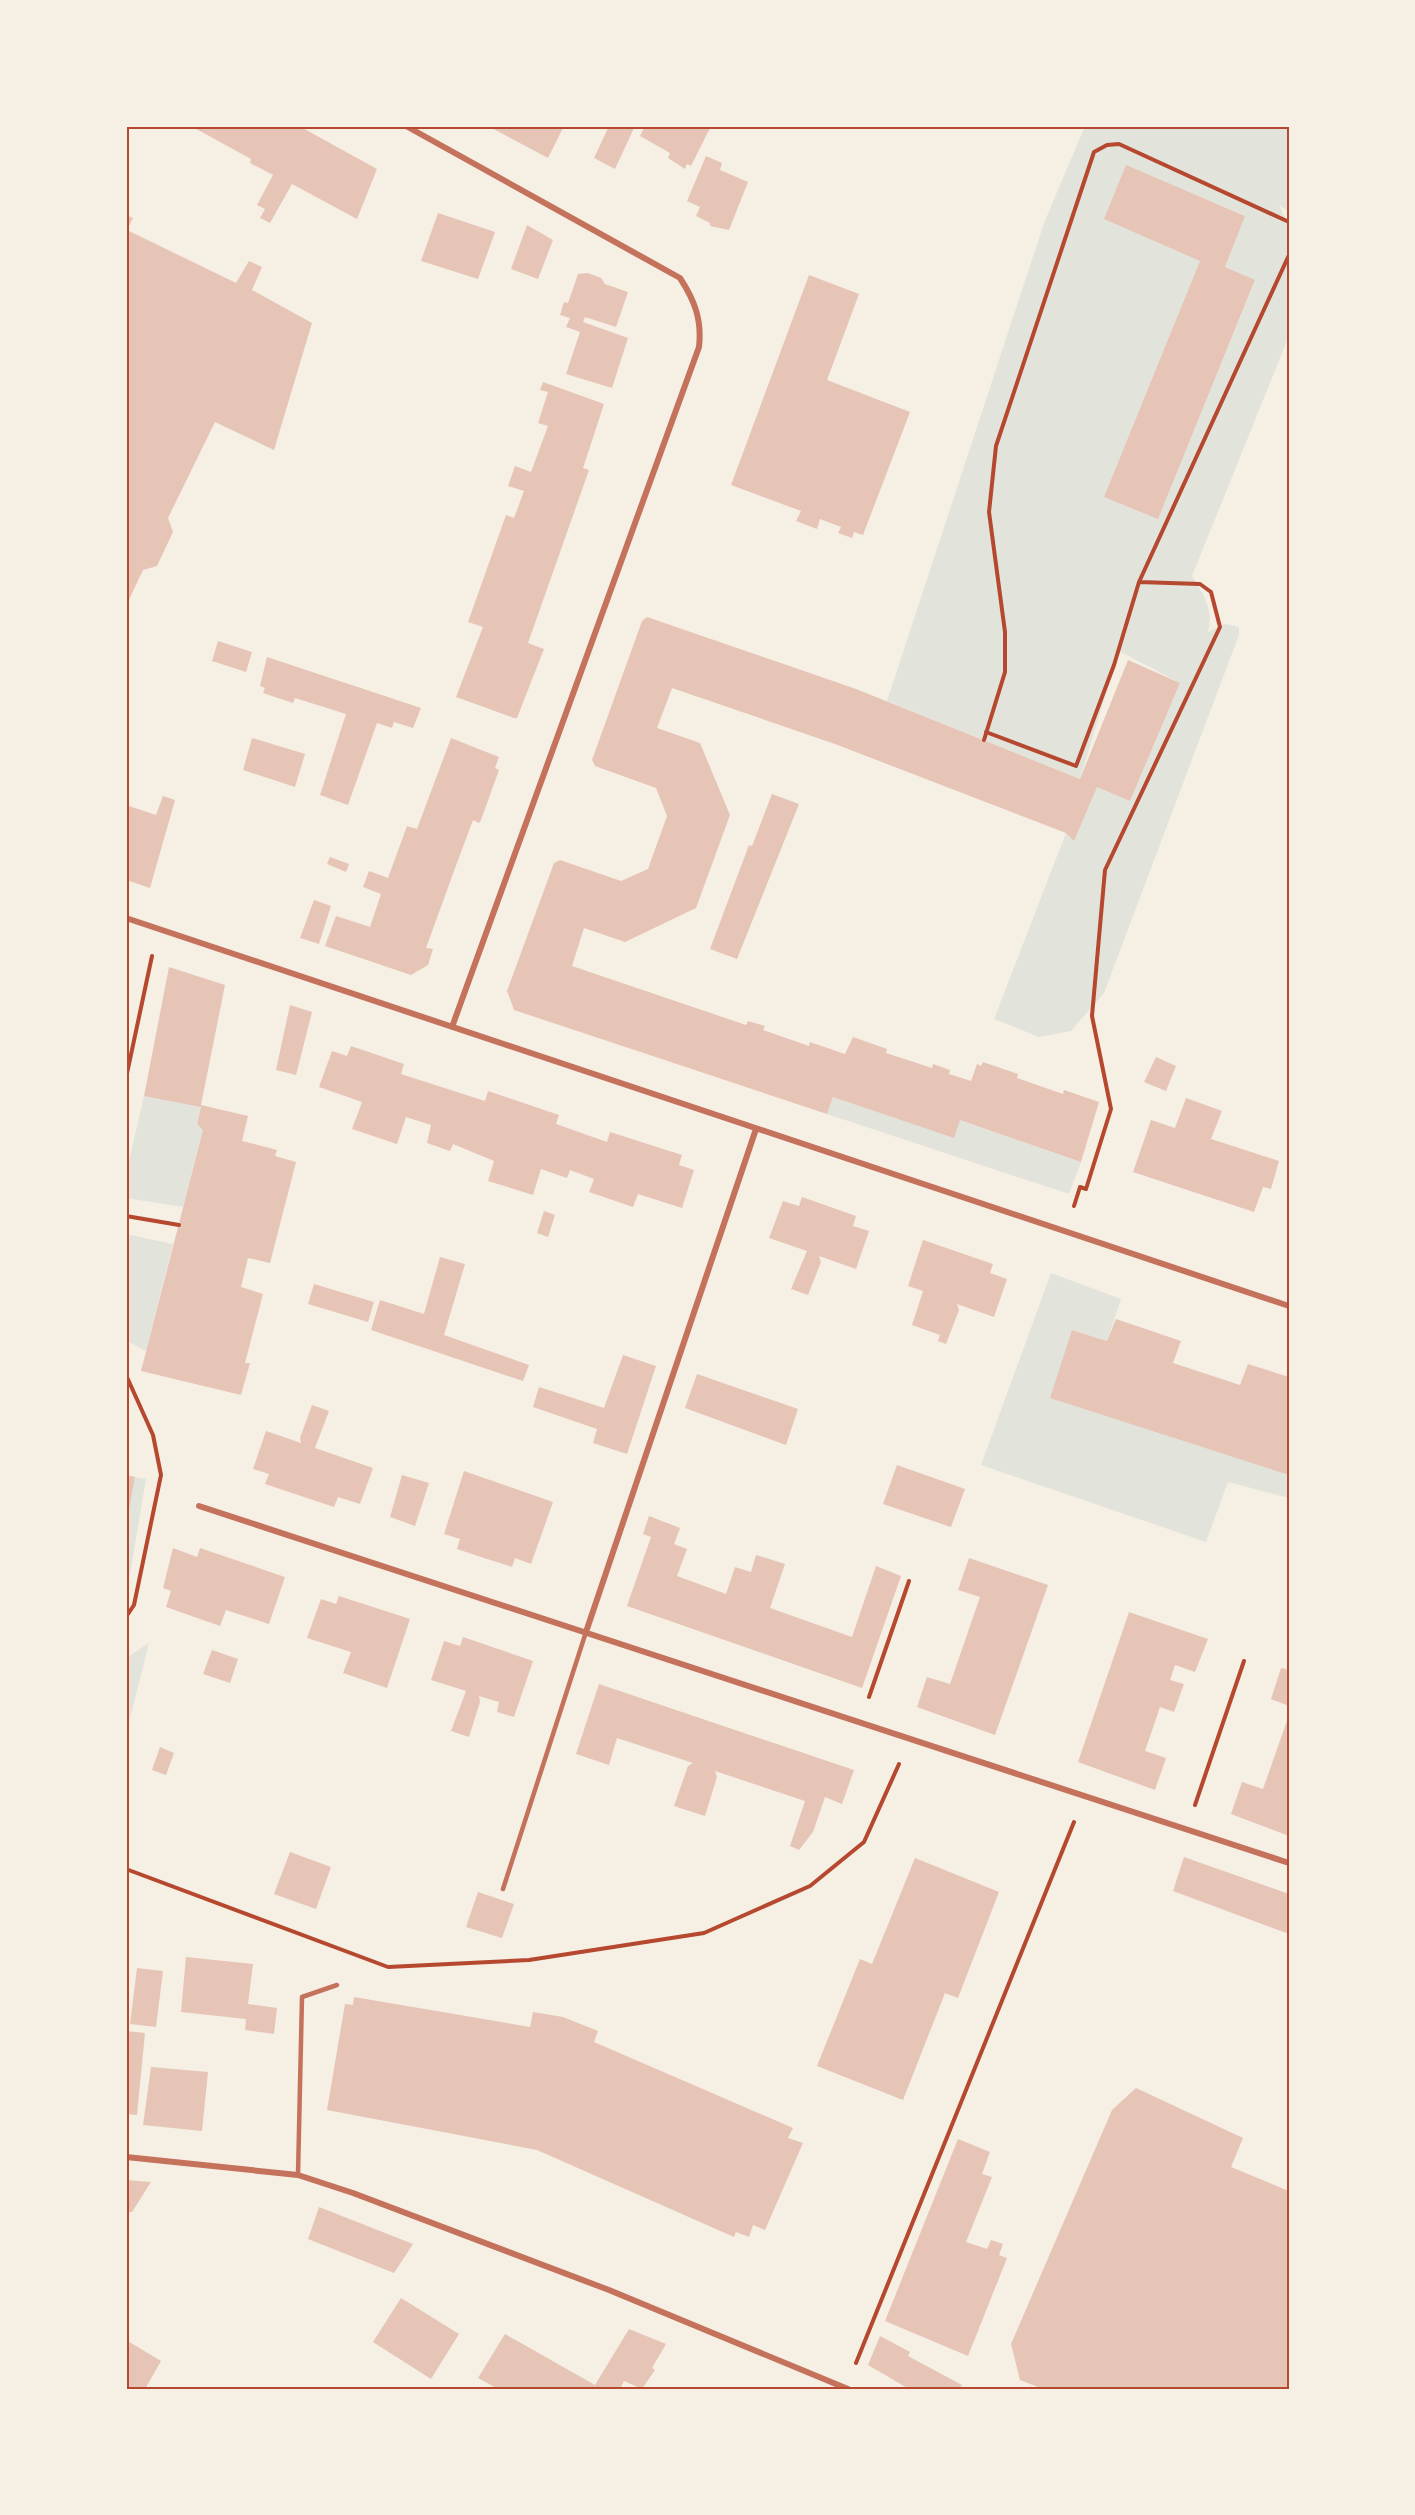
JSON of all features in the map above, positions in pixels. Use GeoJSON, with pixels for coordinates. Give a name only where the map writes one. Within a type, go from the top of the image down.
{"type":"FeatureCollection","features":[{"type":"Feature","properties":{"kind":"street"},"geometry":{"type":"LineString","coordinates":[[406,126],[680,278],[688,291],[701,327],[699,347],[452,1027]]}},
{"type":"Feature","properties":{"kind":"street"},"geometry":{"type":"LineString","coordinates":[[126,918],[1289,1306]]}},
{"type":"Feature","properties":{"kind":"street"},"geometry":{"type":"LineString","coordinates":[[586,1632],[756,1129]]}},
{"type":"Feature","properties":{"kind":"street"},"geometry":{"type":"LineString","coordinates":[[199,1506],[1289,1863]]}},
{"type":"Feature","properties":{"kind":"street"},"geometry":{"type":"LineString","coordinates":[[126,2157],[298,2175],[353,2193],[609,2290],[847,2389]]}},
{"type":"Feature","properties":{"kind":"lane"},"geometry":{"type":"LineString","coordinates":[[503,1889],[586,1632]]}},
{"type":"Feature","properties":{"kind":"lane"},"geometry":{"type":"LineString","coordinates":[[298,2175],[302,1997],[337,1985]]}},
{"type":"Feature","properties":{"kind":"path"},"geometry":{"type":"LineString","coordinates":[[984,740],[1005,672],[1005,632],[989,512],[996,446],[1094,152],[1107,145],[1119,144],[1289,222]]}},
{"type":"Feature","properties":{"kind":"path"},"geometry":{"type":"LineString","coordinates":[[986,732],[1076,766],[1114,665],[1139,582],[1289,255]]}},
{"type":"Feature","properties":{"kind":"path"},"geometry":{"type":"LineString","coordinates":[[1067,1231],[1080,1187],[1086,1189],[1111,1109],[1092,1016],[1105,870],[1220,627],[1211,592],[1200,584],[1139,582]]}},
{"type":"Feature","properties":{"kind":"path"},"geometry":{"type":"LineString","coordinates":[[126,1078],[147,968],[162,930]]}},
{"type":"Feature","properties":{"kind":"path"},"geometry":{"type":"LineString","coordinates":[[126,1216],[179,1225]]}},
{"type":"Feature","properties":{"kind":"path"},"geometry":{"type":"LineString","coordinates":[[126,1375],[153,1435],[161,1475],[134,1605],[126,1617]]}},
{"type":"Feature","properties":{"kind":"path"},"geometry":{"type":"LineString","coordinates":[[860,1723],[909,1581]]}},
{"type":"Feature","properties":{"kind":"path"},"geometry":{"type":"LineString","coordinates":[[1186,1829],[1244,1661]]}},
{"type":"Feature","properties":{"kind":"path"},"geometry":{"type":"LineString","coordinates":[[126,1869],[388,1967],[529,1960],[704,1933],[810,1886],[864,1842],[910,1739]]}},
{"type":"Feature","properties":{"kind":"path"},"geometry":{"type":"LineString","coordinates":[[847,2389],[1085,1796]]}},
{"type":"Feature","properties":{"kind":"shaded area"},"geometry":{"type":"Polygon","coordinates":[[[1085,126],[1289,126],[1289,212],[1279,205],[1289,226],[1289,336],[1192,576],[1209,610],[1208,632],[1225,624],[1239,627],[1239,635],[1104,993],[1071,1031],[1039,1037],[994,1019],[1066,833],[1098,784],[1130,801],[1180,683],[1119,651],[1080,779],[887,701],[1044,223],[1085,126]],[[1126,166],[1200,261],[1158,518],[1255,281],[1225,267],[1244,215],[1126,166]]]}},
{"type":"Feature","properties":{"kind":"shaded area"},"geometry":{"type":"Polygon","coordinates":[[[144,1096],[201,1105],[197,1124],[203,1130],[183,1207],[126,1198],[126,1173],[144,1096]]]}},
{"type":"Feature","properties":{"kind":"shaded area"},"geometry":{"type":"Polygon","coordinates":[[[833,1097],[960,1120],[1081,1162],[1069,1194],[827,1114],[833,1097]]]}},
{"type":"Feature","properties":{"kind":"shaded area"},"geometry":{"type":"Polygon","coordinates":[[[126,1234],[173,1244],[146,1351],[129,1342],[126,1334],[126,1234]]]}},
{"type":"Feature","properties":{"kind":"shaded area"},"geometry":{"type":"Polygon","coordinates":[[[1051,1273],[1121,1299],[1107,1341],[1073,1330],[1289,1475],[1289,1498],[1228,1482],[1206,1542],[981,1465],[1051,1273]]]}},
{"type":"Feature","properties":{"kind":"shaded area"},"geometry":{"type":"Polygon","coordinates":[[[135,1477],[146,1479],[126,1598],[126,1527],[135,1477]]]}},
{"type":"Feature","properties":{"kind":"shaded area"},"geometry":{"type":"Polygon","coordinates":[[[149,1643],[126,1734],[126,1658],[149,1643]]]}},
{"type":"Feature","properties":{"kind":"building"},"geometry":{"type":"Polygon","coordinates":[[[191,126],[299,126],[377,169],[357,219],[292,184],[270,223],[260,218],[265,209],[257,205],[273,175],[250,163],[251,159],[191,126]]]}},
{"type":"Feature","properties":{"kind":"building"},"geometry":{"type":"Polygon","coordinates":[[[488,126],[564,126],[548,158],[488,126]]]}},
{"type":"Feature","properties":{"kind":"building"},"geometry":{"type":"Polygon","coordinates":[[[609,126],[635,126],[615,169],[594,158],[609,126]]]}},
{"type":"Feature","properties":{"kind":"building"},"geometry":{"type":"Polygon","coordinates":[[[645,126],[711,126],[691,166],[687,164],[685,169],[668,158],[670,153],[640,136],[645,126]]]}},
{"type":"Feature","properties":{"kind":"building"},"geometry":{"type":"Polygon","coordinates":[[[706,156],[722,163],[720,170],[748,182],[729,230],[710,226],[710,223],[696,216],[700,207],[687,201],[706,156]]]}},
{"type":"Feature","properties":{"kind":"building"},"geometry":{"type":"Polygon","coordinates":[[[1126,165],[1245,216],[1225,267],[1255,280],[1158,519],[1104,497],[1200,261],[1104,219],[1126,165]]]}},
{"type":"Feature","properties":{"kind":"building"},"geometry":{"type":"Polygon","coordinates":[[[438,213],[495,232],[478,279],[421,261],[438,213]]]}},
{"type":"Feature","properties":{"kind":"building"},"geometry":{"type":"Polygon","coordinates":[[[126,215],[133,218],[127,230],[236,283],[249,261],[262,267],[252,290],[312,323],[274,450],[215,422],[168,518],[173,532],[157,566],[143,570],[126,606],[126,215]]]}},
{"type":"Feature","properties":{"kind":"building"},"geometry":{"type":"Polygon","coordinates":[[[527,225],[553,240],[538,279],[511,269],[527,225]]]}},
{"type":"Feature","properties":{"kind":"building"},"geometry":{"type":"Polygon","coordinates":[[[588,273],[601,278],[605,284],[628,292],[616,327],[585,317],[583,322],[628,338],[612,388],[566,374],[580,332],[566,327],[570,318],[560,315],[564,302],[568,303],[578,274],[588,273]]]}},
{"type":"Feature","properties":{"kind":"building"},"geometry":{"type":"Polygon","coordinates":[[[809,275],[859,294],[827,380],[910,412],[863,535],[854,532],[852,538],[838,533],[841,527],[820,519],[817,529],[796,521],[801,511],[731,485],[809,275]]]}},
{"type":"Feature","properties":{"kind":"building"},"geometry":{"type":"Polygon","coordinates":[[[543,382],[604,404],[583,468],[589,470],[528,643],[544,649],[517,718],[514,718],[456,697],[483,627],[468,622],[506,515],[514,518],[524,491],[508,486],[515,466],[531,472],[548,426],[538,423],[548,392],[540,390],[543,382]]]}},
{"type":"Feature","properties":{"kind":"building"},"geometry":{"type":"Polygon","coordinates":[[[647,617],[856,689],[1080,779],[1128,660],[1180,683],[1130,801],[1097,787],[1074,841],[1066,833],[835,744],[672,688],[657,728],[700,743],[730,815],[696,908],[625,942],[584,928],[572,966],[746,1025],[748,1021],[765,1026],[763,1030],[809,1046],[810,1042],[845,1054],[853,1037],[887,1049],[886,1053],[932,1068],[933,1064],[950,1070],[949,1074],[971,1081],[977,1064],[981,1066],[983,1062],[1018,1074],[1017,1078],[1063,1094],[1064,1090],[1099,1102],[1081,1162],[960,1120],[954,1138],[833,1097],[827,1114],[514,1010],[507,991],[554,863],[560,860],[621,881],[648,869],[667,816],[656,788],[595,766],[592,760],[642,621],[647,617]]]}},
{"type":"Feature","properties":{"kind":"building"},"geometry":{"type":"Polygon","coordinates":[[[218,641],[252,652],[246,672],[212,661],[218,641]]]}},
{"type":"Feature","properties":{"kind":"building"},"geometry":{"type":"Polygon","coordinates":[[[267,657],[421,708],[413,728],[394,722],[392,728],[377,723],[348,805],[320,795],[346,714],[295,698],[293,703],[263,693],[265,688],[260,686],[267,657]]]}},
{"type":"Feature","properties":{"kind":"building"},"geometry":{"type":"Polygon","coordinates":[[[252,738],[305,754],[295,787],[243,770],[252,738]]]}},
{"type":"Feature","properties":{"kind":"building"},"geometry":{"type":"Polygon","coordinates":[[[451,738],[499,757],[495,768],[499,770],[481,820],[479,823],[473,820],[454,871],[426,948],[433,949],[428,965],[411,975],[325,946],[336,916],[370,927],[381,894],[363,887],[369,871],[388,878],[407,826],[417,829],[451,738]]]}},
{"type":"Feature","properties":{"kind":"building"},"geometry":{"type":"Polygon","coordinates":[[[772,794],[799,804],[737,959],[710,949],[749,845],[752,846],[772,794]]]}},
{"type":"Feature","properties":{"kind":"building"},"geometry":{"type":"Polygon","coordinates":[[[163,796],[175,800],[150,888],[126,880],[126,805],[156,815],[163,796]]]}},
{"type":"Feature","properties":{"kind":"building"},"geometry":{"type":"Polygon","coordinates":[[[330,857],[349,864],[346,872],[327,864],[330,857]]]}},
{"type":"Feature","properties":{"kind":"building"},"geometry":{"type":"Polygon","coordinates":[[[314,900],[331,906],[319,944],[300,938],[314,900]]]}},
{"type":"Feature","properties":{"kind":"building"},"geometry":{"type":"Polygon","coordinates":[[[169,967],[225,985],[201,1105],[248,1116],[242,1141],[277,1150],[275,1156],[296,1162],[270,1263],[248,1258],[241,1287],[263,1294],[245,1363],[250,1363],[241,1395],[141,1371],[203,1130],[197,1124],[201,1107],[144,1096],[169,967]]]}},
{"type":"Feature","properties":{"kind":"building"},"geometry":{"type":"Polygon","coordinates":[[[290,1005],[312,1012],[296,1075],[276,1070],[290,1005]]]}},
{"type":"Feature","properties":{"kind":"building"},"geometry":{"type":"Polygon","coordinates":[[[351,1046],[404,1064],[401,1074],[485,1101],[488,1091],[559,1115],[556,1124],[607,1142],[610,1132],[682,1155],[679,1165],[694,1170],[682,1208],[638,1194],[633,1207],[589,1192],[594,1179],[570,1170],[567,1178],[541,1169],[533,1195],[488,1181],[494,1161],[453,1144],[450,1151],[427,1143],[431,1125],[406,1117],[397,1144],[352,1129],[362,1102],[319,1087],[332,1051],[347,1056],[351,1046]]]}},
{"type":"Feature","properties":{"kind":"building"},"geometry":{"type":"Polygon","coordinates":[[[1156,1057],[1176,1066],[1166,1091],[1144,1082],[1156,1057]]]}},
{"type":"Feature","properties":{"kind":"building"},"geometry":{"type":"Polygon","coordinates":[[[1186,1098],[1222,1111],[1211,1139],[1279,1161],[1271,1189],[1263,1187],[1254,1212],[1133,1172],[1151,1120],[1175,1128],[1186,1098]]]}},
{"type":"Feature","properties":{"kind":"building"},"geometry":{"type":"Polygon","coordinates":[[[802,1197],[856,1216],[853,1226],[869,1231],[856,1269],[819,1256],[821,1262],[808,1295],[791,1289],[807,1251],[769,1238],[783,1201],[799,1206],[802,1197]]]}},
{"type":"Feature","properties":{"kind":"building"},"geometry":{"type":"Polygon","coordinates":[[[544,1211],[555,1215],[548,1237],[537,1233],[544,1211]]]}},
{"type":"Feature","properties":{"kind":"building"},"geometry":{"type":"Polygon","coordinates":[[[923,1240],[993,1264],[990,1273],[1007,1279],[994,1317],[957,1304],[959,1310],[946,1344],[938,1341],[940,1335],[912,1325],[923,1291],[908,1286],[923,1240]]]}},
{"type":"Feature","properties":{"kind":"building"},"geometry":{"type":"Polygon","coordinates":[[[440,1257],[465,1264],[444,1335],[529,1365],[523,1381],[371,1330],[380,1300],[424,1314],[440,1257]]]}},
{"type":"Feature","properties":{"kind":"building"},"geometry":{"type":"Polygon","coordinates":[[[314,1284],[374,1302],[368,1322],[308,1304],[314,1284]]]}},
{"type":"Feature","properties":{"kind":"building"},"geometry":{"type":"Polygon","coordinates":[[[1116,1319],[1181,1341],[1173,1363],[1240,1385],[1248,1364],[1289,1377],[1289,1475],[1050,1398],[1072,1330],[1107,1341],[1116,1319]]]}},
{"type":"Feature","properties":{"kind":"building"},"geometry":{"type":"Polygon","coordinates":[[[623,1355],[656,1366],[627,1454],[593,1443],[597,1429],[533,1407],[539,1387],[604,1408],[623,1355]]]}},
{"type":"Feature","properties":{"kind":"building"},"geometry":{"type":"Polygon","coordinates":[[[697,1374],[798,1409],[786,1445],[685,1408],[697,1374]]]}},
{"type":"Feature","properties":{"kind":"building"},"geometry":{"type":"Polygon","coordinates":[[[312,1405],[329,1411],[315,1448],[373,1468],[360,1504],[338,1497],[334,1507],[265,1484],[269,1474],[253,1469],[266,1431],[301,1443],[300,1438],[312,1405]]]}},
{"type":"Feature","properties":{"kind":"building"},"geometry":{"type":"Polygon","coordinates":[[[897,1465],[965,1489],[951,1527],[883,1504],[897,1465]]]}},
{"type":"Feature","properties":{"kind":"building"},"geometry":{"type":"Polygon","coordinates":[[[464,1471],[553,1502],[531,1564],[515,1558],[512,1567],[457,1549],[460,1539],[444,1534],[464,1471]]]}},
{"type":"Feature","properties":{"kind":"building"},"geometry":{"type":"Polygon","coordinates":[[[126,1475],[135,1477],[127,1521],[126,1521],[126,1475]]]}},
{"type":"Feature","properties":{"kind":"building"},"geometry":{"type":"Polygon","coordinates":[[[402,1475],[429,1483],[415,1526],[390,1517],[402,1475]]]}},
{"type":"Feature","properties":{"kind":"building"},"geometry":{"type":"Polygon","coordinates":[[[649,1516],[680,1528],[674,1544],[687,1549],[677,1576],[726,1594],[735,1567],[751,1572],[756,1555],[785,1564],[770,1608],[852,1637],[876,1566],[901,1576],[862,1688],[627,1606],[651,1537],[643,1534],[649,1516]]]}},
{"type":"Feature","properties":{"kind":"building"},"geometry":{"type":"Polygon","coordinates":[[[173,1548],[197,1557],[200,1548],[285,1577],[269,1624],[226,1610],[220,1626],[166,1607],[171,1591],[163,1588],[173,1548]]]}},
{"type":"Feature","properties":{"kind":"building"},"geometry":{"type":"Polygon","coordinates":[[[969,1558],[1048,1585],[995,1735],[917,1707],[927,1677],[950,1684],[980,1597],[958,1590],[969,1558]]]}},
{"type":"Feature","properties":{"kind":"building"},"geometry":{"type":"Polygon","coordinates":[[[339,1596],[410,1619],[387,1688],[343,1673],[351,1652],[307,1638],[321,1599],[336,1604],[339,1596]]]}},
{"type":"Feature","properties":{"kind":"building"},"geometry":{"type":"Polygon","coordinates":[[[1129,1612],[1208,1639],[1195,1672],[1175,1665],[1170,1680],[1184,1684],[1174,1712],[1160,1707],[1145,1751],[1166,1758],[1155,1790],[1078,1762],[1129,1612]]]}},
{"type":"Feature","properties":{"kind":"building"},"geometry":{"type":"Polygon","coordinates":[[[463,1637],[533,1661],[514,1717],[497,1712],[499,1702],[479,1696],[480,1702],[469,1737],[451,1731],[466,1691],[431,1680],[444,1641],[460,1646],[463,1637]]]}},
{"type":"Feature","properties":{"kind":"building"},"geometry":{"type":"Polygon","coordinates":[[[212,1650],[238,1659],[230,1683],[203,1674],[212,1650]]]}},
{"type":"Feature","properties":{"kind":"building"},"geometry":{"type":"Polygon","coordinates":[[[1281,1668],[1289,1670],[1289,1706],[1271,1699],[1281,1668]]]}},
{"type":"Feature","properties":{"kind":"building"},"geometry":{"type":"Polygon","coordinates":[[[599,1684],[854,1770],[842,1804],[825,1797],[813,1832],[799,1850],[790,1846],[805,1801],[715,1771],[717,1777],[705,1816],[674,1806],[688,1766],[693,1763],[617,1738],[609,1765],[576,1754],[599,1684]]]}},
{"type":"Feature","properties":{"kind":"building"},"geometry":{"type":"Polygon","coordinates":[[[1289,1715],[1289,1836],[1231,1814],[1242,1782],[1263,1789],[1289,1715]]]}},
{"type":"Feature","properties":{"kind":"building"},"geometry":{"type":"Polygon","coordinates":[[[160,1747],[174,1753],[166,1775],[152,1770],[160,1747]]]}},
{"type":"Feature","properties":{"kind":"building"},"geometry":{"type":"Polygon","coordinates":[[[290,1852],[331,1867],[316,1909],[274,1894],[290,1852]]]}},
{"type":"Feature","properties":{"kind":"building"},"geometry":{"type":"Polygon","coordinates":[[[1184,1857],[1289,1894],[1289,1934],[1173,1891],[1184,1857]]]}},
{"type":"Feature","properties":{"kind":"building"},"geometry":{"type":"Polygon","coordinates":[[[915,1858],[999,1892],[958,1998],[945,1993],[903,2100],[817,2066],[860,1959],[872,1964],[915,1858]]]}},
{"type":"Feature","properties":{"kind":"building"},"geometry":{"type":"Polygon","coordinates":[[[478,1892],[514,1904],[502,1938],[466,1927],[478,1892]]]}},
{"type":"Feature","properties":{"kind":"building"},"geometry":{"type":"Polygon","coordinates":[[[186,1957],[253,1964],[248,2004],[277,2008],[274,2034],[245,2030],[246,2019],[181,2012],[186,1957]]]}},
{"type":"Feature","properties":{"kind":"building"},"geometry":{"type":"Polygon","coordinates":[[[137,1968],[163,1971],[156,2027],[130,2024],[137,1968]]]}},
{"type":"Feature","properties":{"kind":"building"},"geometry":{"type":"Polygon","coordinates":[[[354,1997],[530,2027],[533,2012],[563,2017],[598,2031],[594,2042],[793,2128],[788,2138],[803,2143],[765,2230],[753,2225],[749,2237],[736,2232],[734,2237],[537,2150],[327,2110],[345,2004],[353,2005],[354,1997]]]}},
{"type":"Feature","properties":{"kind":"building"},"geometry":{"type":"Polygon","coordinates":[[[126,2031],[145,2033],[137,2115],[126,2114],[126,2031]]]}},
{"type":"Feature","properties":{"kind":"building"},"geometry":{"type":"Polygon","coordinates":[[[151,2067],[208,2072],[202,2131],[143,2125],[151,2067]]]}},
{"type":"Feature","properties":{"kind":"building"},"geometry":{"type":"Polygon","coordinates":[[[1136,2088],[1243,2138],[1231,2167],[1289,2191],[1289,2389],[1043,2389],[1020,2380],[1011,2344],[1112,2110],[1136,2088]]]}},
{"type":"Feature","properties":{"kind":"building"},"geometry":{"type":"Polygon","coordinates":[[[958,2139],[990,2152],[982,2174],[992,2177],[966,2242],[987,2249],[991,2240],[1003,2244],[999,2255],[1007,2258],[968,2356],[885,2321],[958,2139]]]}},
{"type":"Feature","properties":{"kind":"building"},"geometry":{"type":"Polygon","coordinates":[[[126,2180],[151,2182],[132,2212],[126,2212],[126,2180]]]}},
{"type":"Feature","properties":{"kind":"building"},"geometry":{"type":"Polygon","coordinates":[[[319,2207],[413,2244],[394,2273],[308,2239],[319,2207]]]}},
{"type":"Feature","properties":{"kind":"building"},"geometry":{"type":"Polygon","coordinates":[[[401,2298],[459,2334],[431,2379],[373,2342],[401,2298]]]}},
{"type":"Feature","properties":{"kind":"building"},"geometry":{"type":"Polygon","coordinates":[[[629,2329],[666,2344],[652,2368],[655,2370],[642,2389],[624,2381],[620,2389],[498,2389],[478,2378],[505,2334],[595,2385],[629,2329]]]}},
{"type":"Feature","properties":{"kind":"building"},"geometry":{"type":"Polygon","coordinates":[[[880,2336],[910,2352],[908,2356],[962,2385],[959,2389],[909,2389],[868,2365],[880,2336]]]}},
{"type":"Feature","properties":{"kind":"building"},"geometry":{"type":"Polygon","coordinates":[[[126,2340],[161,2361],[145,2389],[126,2389],[126,2340]]]}}]}
